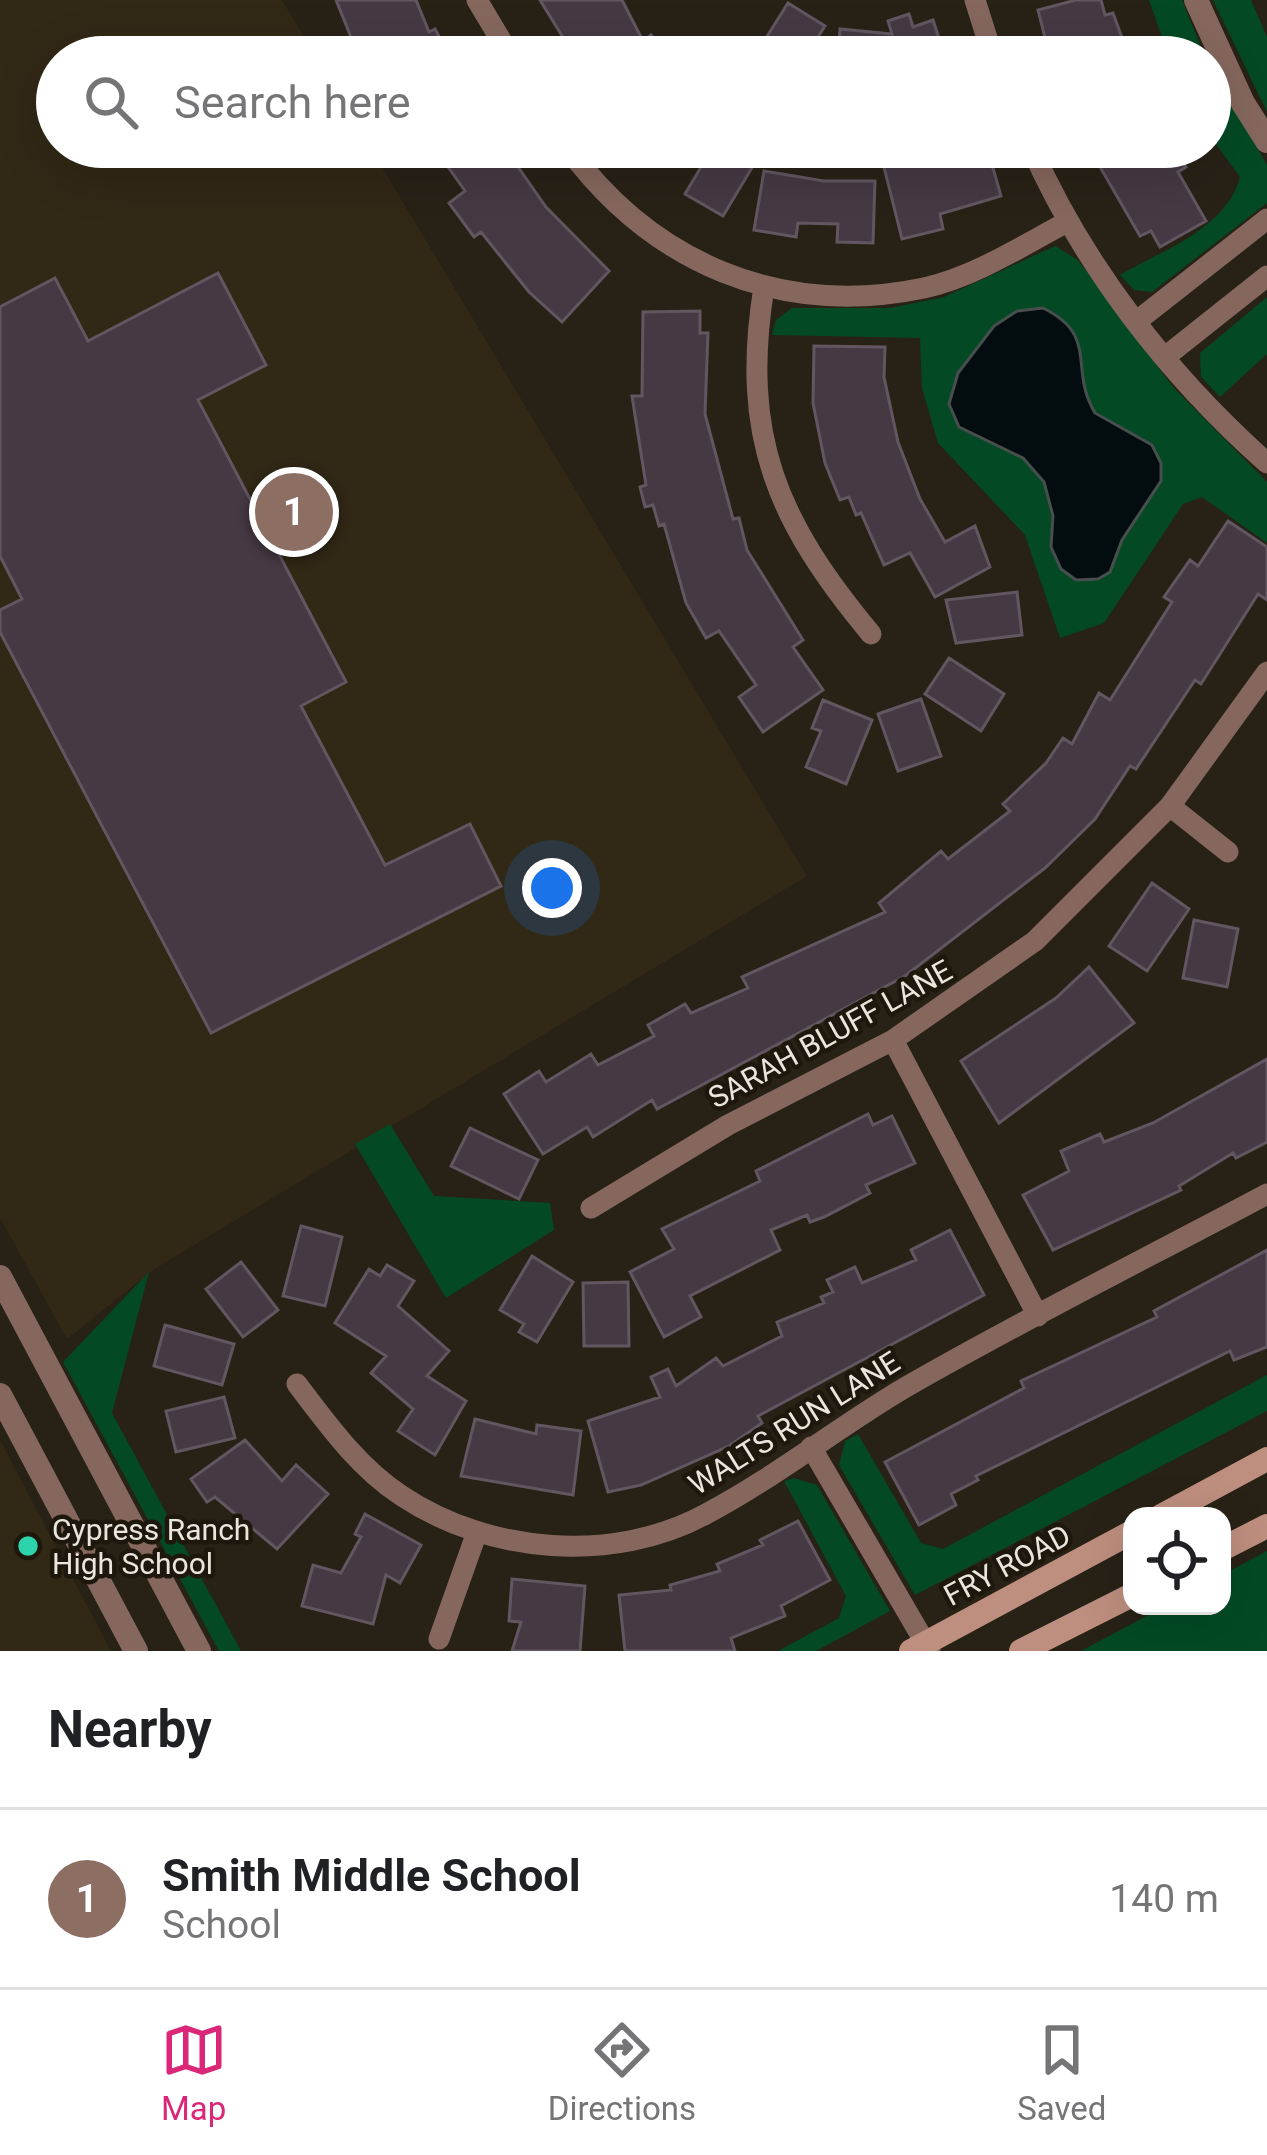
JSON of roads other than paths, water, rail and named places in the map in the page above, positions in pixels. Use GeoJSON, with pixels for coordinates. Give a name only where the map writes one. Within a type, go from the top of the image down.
{"type":"FeatureCollection","features":[{"type":"Feature","properties":{"kind":"main road"},"geometry":{"type":"LineString","coordinates":[[1178,1507],[1267,1459]]}},
{"type":"Feature","properties":{"kind":"main road"},"geometry":{"type":"LineString","coordinates":[[1231,1544],[1267,1526]]}},
{"type":"Feature","properties":{"kind":"main road","name":"FRY ROAD"},"geometry":{"type":"LineString","coordinates":[[922,1648],[1123,1537]]}},
{"type":"Feature","properties":{"kind":"main road"},"geometry":{"type":"LineString","coordinates":[[1021,1651],[1123,1599]]}},
{"type":"Feature","properties":{"kind":"street"},"geometry":{"type":"LineString","coordinates":[[477,0],[498,36]]}},
{"type":"Feature","properties":{"kind":"street"},"geometry":{"type":"LineString","coordinates":[[975,0],[986,36]]}},
{"type":"Feature","properties":{"kind":"street"},"geometry":{"type":"LineString","coordinates":[[1196,0],[1212,36]]}},
{"type":"Feature","properties":{"kind":"street"},"geometry":{"type":"LineString","coordinates":[[1231,77],[1267,140]]}},
{"type":"Feature","properties":{"kind":"street"},"geometry":{"type":"LineString","coordinates":[[583,168],[599,190],[647,233],[699,263],[764,287],[844,298],[923,288],[957,278],[1066,222]]}},
{"type":"Feature","properties":{"kind":"street"},"geometry":{"type":"LineString","coordinates":[[1040,168],[1066,222],[1137,321],[1165,357],[1267,463]]}},
{"type":"Feature","properties":{"kind":"street"},"geometry":{"type":"LineString","coordinates":[[1137,321],[1267,219]]}},
{"type":"Feature","properties":{"kind":"street"},"geometry":{"type":"LineString","coordinates":[[1165,357],[1267,276]]}},
{"type":"Feature","properties":{"kind":"street"},"geometry":{"type":"LineString","coordinates":[[764,287],[756,356],[766,454],[787,515],[818,571],[871,634]]}},
{"type":"Feature","properties":{"kind":"street","name":"SARAH BLUFF LANE"},"geometry":{"type":"LineString","coordinates":[[591,1208],[728,1125],[893,1040],[1035,941],[1170,806],[1267,672]]}},
{"type":"Feature","properties":{"kind":"street"},"geometry":{"type":"LineString","coordinates":[[1170,806],[1228,852]]}},
{"type":"Feature","properties":{"kind":"street"},"geometry":{"type":"LineString","coordinates":[[893,1040],[1038,1316]]}},
{"type":"Feature","properties":{"kind":"street","name":"WALTS RUN LANE"},"geometry":{"type":"LineString","coordinates":[[297,1384],[365,1467],[402,1496],[477,1532],[572,1545],[652,1537],[703,1516],[909,1386],[1267,1194]]}},
{"type":"Feature","properties":{"kind":"street"},"geometry":{"type":"LineString","coordinates":[[0,1277],[199,1651]]}},
{"type":"Feature","properties":{"kind":"street"},"geometry":{"type":"LineString","coordinates":[[0,1395],[136,1651]]}},
{"type":"Feature","properties":{"kind":"street"},"geometry":{"type":"LineString","coordinates":[[811,1447],[922,1648]]}},
{"type":"Feature","properties":{"kind":"street"},"geometry":{"type":"LineString","coordinates":[[439,1640],[477,1532]]}},
{"type":"Feature","properties":{"kind":"place","name":"Smith Middle School"},"geometry":{"type":"Point","coordinates":[294,512]}},
{"type":"Feature","properties":{"kind":"place","name":"Cypress Ranch High School"},"geometry":{"type":"Point","coordinates":[28,1546]}}]}
